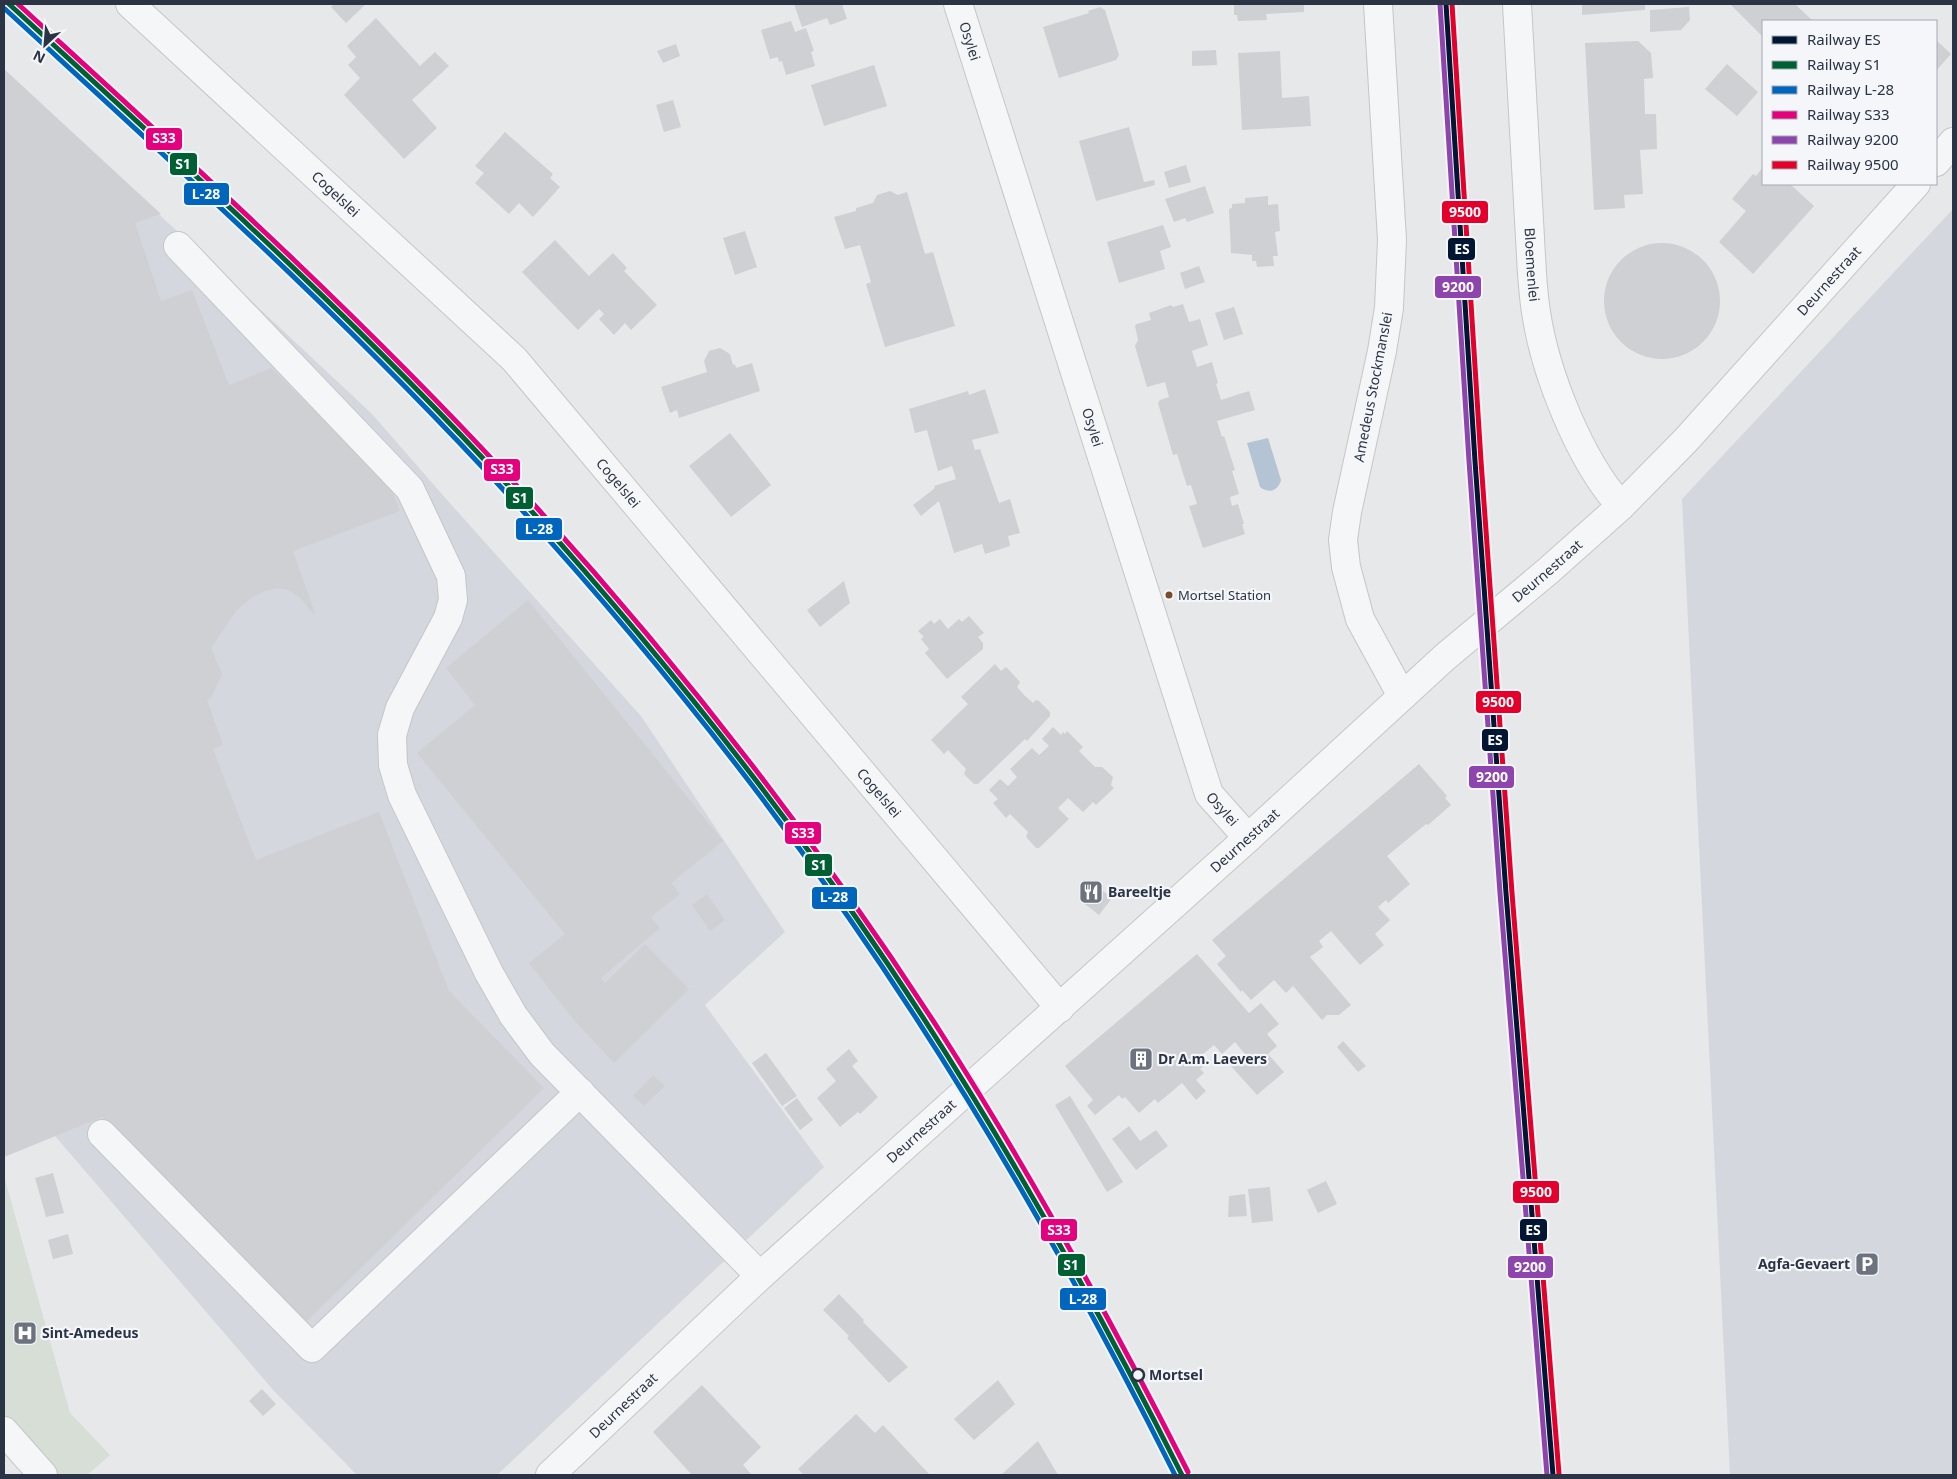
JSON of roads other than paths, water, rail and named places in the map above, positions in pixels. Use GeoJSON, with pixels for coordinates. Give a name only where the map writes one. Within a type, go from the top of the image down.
{"type":"FeatureCollection","features":[{"type":"Feature","properties":{"kind":"street","name":"Cogelslei"},"geometry":{"type":"LineString","coordinates":[[130,4],[514,360],[1060,1008]]}},
{"type":"Feature","properties":{"kind":"street","name":"Osylei"},"geometry":{"type":"LineString","coordinates":[[958,4],[1208,794],[1248,838]]}},
{"type":"Feature","properties":{"kind":"street","name":"Amedeus Stockmanslei"},"geometry":{"type":"LineString","coordinates":[[1378,4],[1392,240],[1389,308],[1382,351],[1347,512],[1343,540],[1346,567],[1360,619],[1402,696]]}},
{"type":"Feature","properties":{"kind":"street","name":"Bloemenlei"},"geometry":{"type":"LineString","coordinates":[[1516,4],[1536,314],[1545,353],[1569,419],[1592,467],[1609,493],[1621,506]]}},
{"type":"Feature","properties":{"kind":"street"},"geometry":{"type":"LineString","coordinates":[[1937,161],[1953,142]]}},
{"type":"Feature","properties":{"kind":"street","name":"Deurnestraat"},"geometry":{"type":"LineString","coordinates":[[550,1475],[760,1276],[1060,1008],[1445,657],[1548,571],[1621,506],[1686,440],[1915,185]]}},
{"type":"Feature","properties":{"kind":"street"},"geometry":{"type":"LineString","coordinates":[[178,246],[410,489],[451,576],[453,600],[448,618],[400,708],[392,735],[393,764],[402,795],[489,973],[513,1015],[542,1054],[760,1276]]}},
{"type":"Feature","properties":{"kind":"street"},"geometry":{"type":"LineString","coordinates":[[102,1134],[312,1348],[580,1092]]}},
{"type":"Feature","properties":{"kind":"street"},"geometry":{"type":"LineString","coordinates":[[4,1431],[43,1475]]}},
{"type":"Feature","properties":{"kind":"water"},"geometry":{"type":"Polygon","coordinates":[[[1268,438],[1281,480],[1278,487],[1270,491],[1260,487],[1247,443],[1268,438]]]}},
{"type":"Feature","properties":{"kind":"rail line","name":"S1"},"geometry":{"type":"LineString","coordinates":[[9,4],[268,243],[394,366],[561,544],[692,699],[776,806],[816,861],[901,983],[945,1051],[1069,1260],[1182,1475]]}},
{"type":"Feature","properties":{"kind":"rail line","name":"S33"},"geometry":{"type":"LineString","coordinates":[[18,4],[272,239],[397,360],[575,550],[741,750],[844,890],[975,1086],[1070,1250],[1188,1472]]}},
{"type":"Feature","properties":{"kind":"rail line","name":"9200"},"geometry":{"type":"LineString","coordinates":[[1440,4],[1469,461],[1500,893],[1547,1475]]}},
{"type":"Feature","properties":{"kind":"rail line","name":"ES"},"geometry":{"type":"LineString","coordinates":[[1446,4],[1475,461],[1506,893],[1553,1475]]}},
{"type":"Feature","properties":{"kind":"rail line","name":"9500"},"geometry":{"type":"LineString","coordinates":[[1452,4],[1481,461],[1512,893],[1559,1474]]}},
{"type":"Feature","properties":{"kind":"rail line","name":"L-28"},"geometry":{"type":"LineString","coordinates":[[5,9],[263,247],[389,370],[555,547],[687,702],[770,808],[849,918],[981,1121],[1101,1332],[1175,1475]]}},
{"type":"Feature","properties":{"kind":"place","name":"Mortsel Station"},"geometry":{"type":"Point","coordinates":[1169,595]}},
{"type":"Feature","properties":{"kind":"place","name":"Bareeltje"},"geometry":{"type":"Point","coordinates":[1091,892]}},
{"type":"Feature","properties":{"kind":"place","name":"Dr A.m. Laevers"},"geometry":{"type":"Point","coordinates":[1141,1059]}},
{"type":"Feature","properties":{"kind":"place","name":"Agfa-Gevaert"},"geometry":{"type":"Point","coordinates":[1867,1264]}},
{"type":"Feature","properties":{"kind":"place","name":"Sint-Amedeus"},"geometry":{"type":"Point","coordinates":[25,1333]}},
{"type":"Feature","properties":{"kind":"place","name":"Mortsel"},"geometry":{"type":"Point","coordinates":[1138,1375]}}]}
